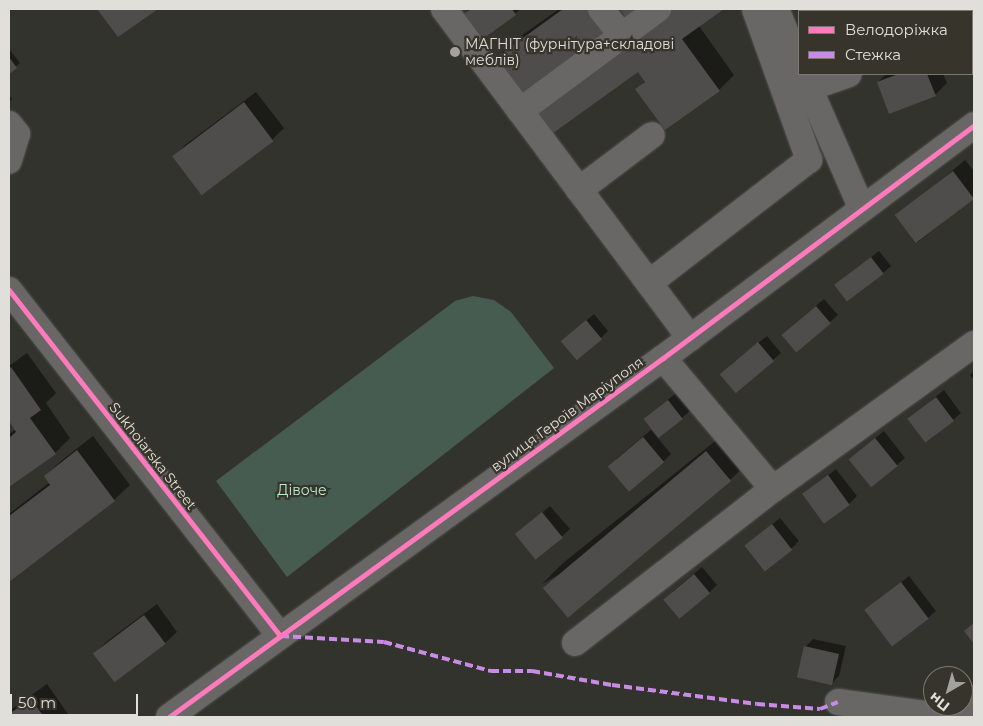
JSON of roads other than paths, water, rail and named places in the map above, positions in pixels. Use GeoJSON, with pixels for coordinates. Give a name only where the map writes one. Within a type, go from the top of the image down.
{"type":"FeatureCollection","features":[{"type":"Feature","properties":{"kind":"street"},"geometry":{"type":"LineString","coordinates":[[444,9],[690,338]]}},
{"type":"Feature","properties":{"kind":"street"},"geometry":{"type":"LineString","coordinates":[[601,9],[622,36]]}},
{"type":"Feature","properties":{"kind":"street"},"geometry":{"type":"LineString","coordinates":[[520,111],[658,9]]}},
{"type":"Feature","properties":{"kind":"street"},"geometry":{"type":"LineString","coordinates":[[649,283],[809,160],[755,9]]}},
{"type":"Feature","properties":{"kind":"street"},"geometry":{"type":"LineString","coordinates":[[776,9],[798,62]]}},
{"type":"Feature","properties":{"kind":"street"},"geometry":{"type":"LineString","coordinates":[[826,75],[804,76],[862,209]]}},
{"type":"Feature","properties":{"kind":"street"},"geometry":{"type":"LineString","coordinates":[[9,124],[17,134],[9,162]]}},
{"type":"Feature","properties":{"kind":"street","name":"вулиця Героїв Маріуполя"},"geometry":{"type":"LineString","coordinates":[[169,717],[663,358],[974,125]]}},
{"type":"Feature","properties":{"kind":"street"},"geometry":{"type":"LineString","coordinates":[[579,190],[652,135]]}},
{"type":"Feature","properties":{"kind":"street","name":"Sukhoiarska Street"},"geometry":{"type":"LineString","coordinates":[[9,290],[280,636]]}},
{"type":"Feature","properties":{"kind":"street"},"geometry":{"type":"LineString","coordinates":[[575,644],[773,489],[974,344]]}},
{"type":"Feature","properties":{"kind":"street"},"geometry":{"type":"LineString","coordinates":[[663,358],[773,489]]}},
{"type":"Feature","properties":{"kind":"street"},"geometry":{"type":"LineString","coordinates":[[838,702],[949,717],[974,698]]}},
{"type":"Feature","properties":{"kind":"place","name":"МАГНІТ (фурнітура+складові меблів)"},"geometry":{"type":"Point","coordinates":[455,52]}},
{"type":"Feature","properties":{"kind":"park label","name":"Дівоче"},"geometry":{"type":"Point","coordinates":[302,490]}}]}
